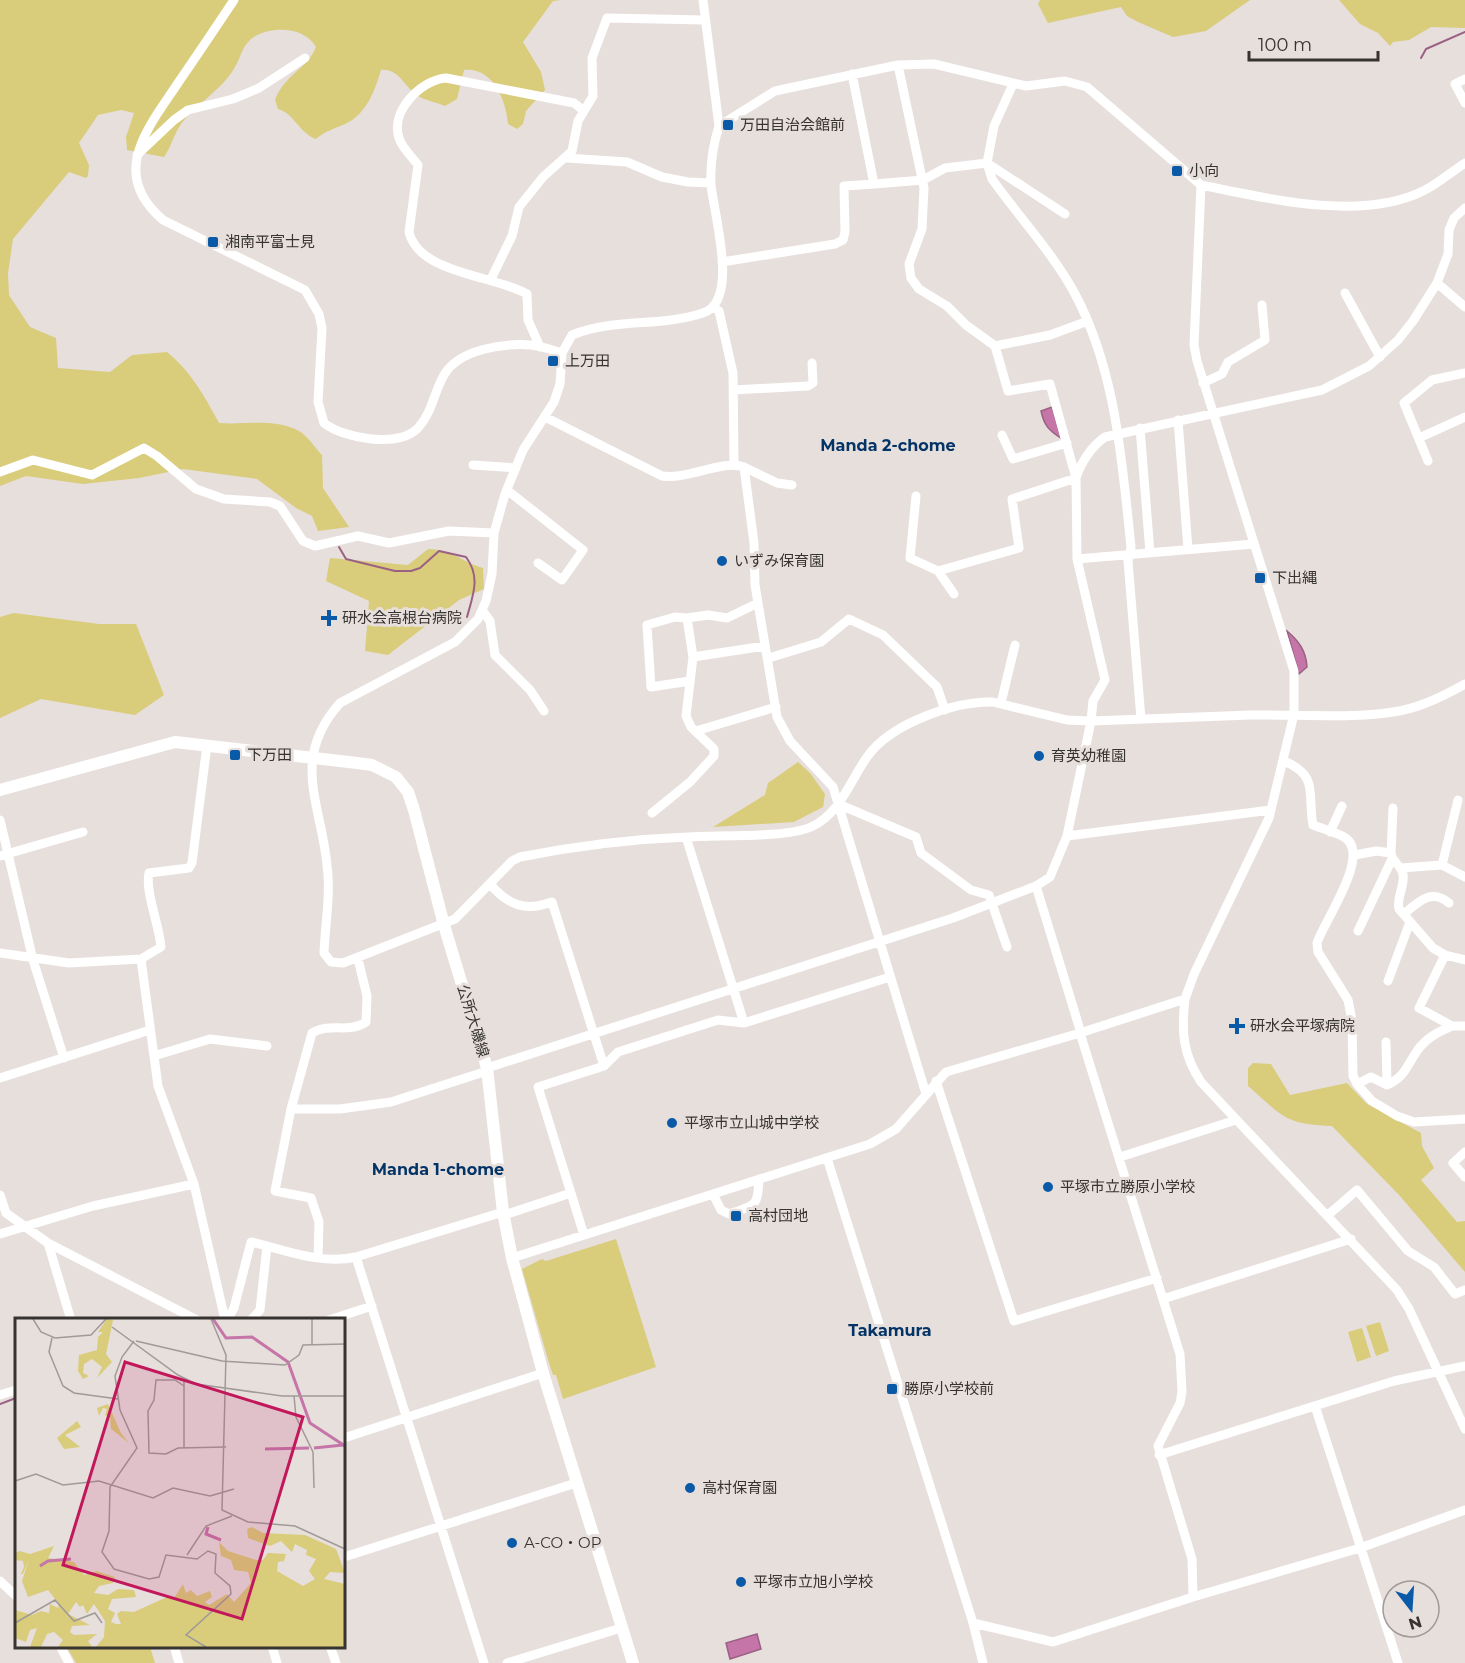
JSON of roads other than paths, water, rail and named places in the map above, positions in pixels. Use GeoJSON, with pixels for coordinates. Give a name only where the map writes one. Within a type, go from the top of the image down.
{"type":"FeatureCollection","features":[{"type":"Feature","properties":{"kind":"main road","name":"公所大磯線"},"geometry":{"type":"LineString","coordinates":[[0,790],[175,742],[311,756],[372,765],[396,777],[403,784],[414,810],[444,925],[487,1070],[504,1214],[512,1258],[543,1373],[633,1663]]}},
{"type":"Feature","properties":{"kind":"street"},"geometry":{"type":"LineString","coordinates":[[234,0],[142,137],[137,155],[137,175],[142,194],[149,206],[163,220],[305,290],[319,314],[322,328],[318,402],[321,417],[330,428],[344,435],[383,438],[410,435],[427,415],[444,374],[462,357],[471,352],[525,345],[562,353]]}},
{"type":"Feature","properties":{"kind":"street"},"geometry":{"type":"LineString","coordinates":[[703,0],[718,126],[714,140],[711,183],[722,262],[720,300],[714,308],[689,316],[572,335],[562,353],[558,393],[523,450],[507,490],[494,533],[492,574],[482,610],[470,630],[455,642],[340,703],[327,720],[311,756],[315,802],[328,866],[324,953],[331,962],[343,963],[358,959],[444,925],[462,913],[512,861],[520,856],[686,837],[804,830],[814,826],[838,804],[868,755],[877,745],[915,720],[945,710],[981,702],[1000,703],[1067,720],[1091,721],[1392,712],[1422,704],[1465,684]]}},
{"type":"Feature","properties":{"kind":"street"},"geometry":{"type":"LineString","coordinates":[[491,279],[512,236],[519,207],[543,177],[567,158],[572,151],[575,130],[593,96],[592,58],[606,18],[705,20]]}},
{"type":"Feature","properties":{"kind":"street"},"geometry":{"type":"LineString","coordinates":[[137,155],[188,110],[233,99],[260,88],[305,58]]}},
{"type":"Feature","properties":{"kind":"street"},"geometry":{"type":"LineString","coordinates":[[718,126],[775,91],[898,65],[934,64],[1026,86],[1065,81],[1087,87],[1201,185],[1320,205],[1356,208],[1422,192],[1465,163]]}},
{"type":"Feature","properties":{"kind":"street"},"geometry":{"type":"LineString","coordinates":[[291,1109],[340,1108],[391,1102],[593,1032],[733,989],[993,903],[1036,886],[1050,877],[1067,836],[1091,721],[1090,711],[1101,691],[1105,674],[1077,559],[1076,478],[1050,384],[1008,391],[995,346],[966,325],[947,306],[919,289],[911,278],[909,264],[924,217],[923,180],[898,65]]}},
{"type":"Feature","properties":{"kind":"street"},"geometry":{"type":"LineString","coordinates":[[852,74],[874,184]]}},
{"type":"Feature","properties":{"kind":"street"},"geometry":{"type":"LineString","coordinates":[[540,347],[528,320],[526,294],[491,279],[437,264],[411,240],[409,232],[418,165],[399,141],[398,133],[407,102],[425,86],[446,78],[574,103],[584,111]]}},
{"type":"Feature","properties":{"kind":"street"},"geometry":{"type":"LineString","coordinates":[[1465,79],[1455,84],[1465,104]]}},
{"type":"Feature","properties":{"kind":"street"},"geometry":{"type":"LineString","coordinates":[[1013,84],[994,126],[987,163],[992,179],[1074,292],[1088,321],[1119,433],[1131,554],[1128,561],[1141,719]]}},
{"type":"Feature","properties":{"kind":"street"},"geometry":{"type":"LineString","coordinates":[[567,158],[627,162],[662,177],[688,182],[711,183]]}},
{"type":"Feature","properties":{"kind":"street"},"geometry":{"type":"LineString","coordinates":[[722,262],[835,244],[843,240],[845,232],[844,186],[923,180],[945,168],[987,163],[1065,214]]}},
{"type":"Feature","properties":{"kind":"street"},"geometry":{"type":"LineString","coordinates":[[1201,185],[1194,345],[1203,383],[1294,671],[1294,714],[1271,810],[1185,999],[1181,1026],[1190,1065],[1201,1082],[1397,1290],[1409,1310],[1465,1429]]}},
{"type":"Feature","properties":{"kind":"street"},"geometry":{"type":"LineString","coordinates":[[938,572],[1019,548],[1012,499],[1076,478],[1096,443],[1119,433],[1140,428],[1322,390],[1369,366],[1413,321],[1437,283],[1448,255],[1451,224],[1465,208]]}},
{"type":"Feature","properties":{"kind":"street"},"geometry":{"type":"LineString","coordinates":[[1437,283],[1465,307]]}},
{"type":"Feature","properties":{"kind":"street"},"geometry":{"type":"LineString","coordinates":[[1345,293],[1380,357]]}},
{"type":"Feature","properties":{"kind":"street"},"geometry":{"type":"LineString","coordinates":[[1203,383],[1222,374],[1228,362],[1265,340],[1262,305]]}},
{"type":"Feature","properties":{"kind":"street"},"geometry":{"type":"LineString","coordinates":[[714,308],[719,311],[733,373],[739,466],[758,603],[781,729],[833,787],[926,1094]]}},
{"type":"Feature","properties":{"kind":"street"},"geometry":{"type":"LineString","coordinates":[[995,346],[1050,335],[1088,321]]}},
{"type":"Feature","properties":{"kind":"street"},"geometry":{"type":"LineString","coordinates":[[734,390],[808,386],[813,383],[812,363]]}},
{"type":"Feature","properties":{"kind":"street"},"geometry":{"type":"LineString","coordinates":[[1428,461],[1404,403],[1432,380],[1465,373]]}},
{"type":"Feature","properties":{"kind":"street"},"geometry":{"type":"LineString","coordinates":[[545,417],[662,476],[680,477],[739,466],[777,483],[792,485]]}},
{"type":"Feature","properties":{"kind":"street"},"geometry":{"type":"LineString","coordinates":[[1419,438],[1465,417]]}},
{"type":"Feature","properties":{"kind":"street"},"geometry":{"type":"LineString","coordinates":[[1178,420],[1188,549]]}},
{"type":"Feature","properties":{"kind":"street"},"geometry":{"type":"LineString","coordinates":[[1140,428],[1150,553]]}},
{"type":"Feature","properties":{"kind":"street"},"geometry":{"type":"LineString","coordinates":[[1002,435],[1013,459],[1067,443]]}},
{"type":"Feature","properties":{"kind":"street"},"geometry":{"type":"LineString","coordinates":[[0,472],[33,460],[92,475],[144,448],[158,456],[196,489],[224,499],[270,502],[280,506],[303,541],[315,546],[358,536],[389,543],[449,531],[494,533]]}},
{"type":"Feature","properties":{"kind":"street"},"geometry":{"type":"LineString","coordinates":[[473,465],[516,468]]}},
{"type":"Feature","properties":{"kind":"street"},"geometry":{"type":"LineString","coordinates":[[507,490],[583,550],[562,580],[538,563]]}},
{"type":"Feature","properties":{"kind":"street"},"geometry":{"type":"LineString","coordinates":[[916,496],[910,558],[938,572],[954,594]]}},
{"type":"Feature","properties":{"kind":"street"},"geometry":{"type":"LineString","coordinates":[[1077,559],[1254,544]]}},
{"type":"Feature","properties":{"kind":"street"},"geometry":{"type":"LineString","coordinates":[[690,681],[651,687],[647,625],[675,617],[708,615],[727,618],[758,603]]}},
{"type":"Feature","properties":{"kind":"street"},"geometry":{"type":"LineString","coordinates":[[482,610],[490,621],[495,655],[530,690],[544,711]]}},
{"type":"Feature","properties":{"kind":"street"},"geometry":{"type":"LineString","coordinates":[[652,813],[690,782],[714,756],[714,749],[696,731],[686,716],[693,657],[687,618]]}},
{"type":"Feature","properties":{"kind":"street"},"geometry":{"type":"LineString","coordinates":[[769,658],[821,642],[849,619],[883,635],[937,687],[945,710]]}},
{"type":"Feature","properties":{"kind":"street"},"geometry":{"type":"LineString","coordinates":[[1000,703],[1016,645]]}},
{"type":"Feature","properties":{"kind":"street"},"geometry":{"type":"LineString","coordinates":[[693,657],[765,646]]}},
{"type":"Feature","properties":{"kind":"street"},"geometry":{"type":"LineString","coordinates":[[696,731],[776,707]]}},
{"type":"Feature","properties":{"kind":"street"},"geometry":{"type":"LineString","coordinates":[[0,953],[33,960],[69,963],[141,959],[161,947],[156,911],[147,884],[149,873],[189,868],[192,863],[207,745]]}},
{"type":"Feature","properties":{"kind":"street"},"geometry":{"type":"LineString","coordinates":[[1284,761],[1307,777],[1312,796],[1310,811],[1313,825],[1345,837],[1353,846],[1355,855],[1335,909],[1317,943],[1318,952],[1348,1000],[1352,1020],[1353,1076],[1357,1084],[1372,1101],[1397,1116],[1414,1122],[1465,1119]]}},
{"type":"Feature","properties":{"kind":"street"},"geometry":{"type":"LineString","coordinates":[[1442,865],[1458,800]]}},
{"type":"Feature","properties":{"kind":"street"},"geometry":{"type":"LineString","coordinates":[[838,804],[916,837],[921,854],[971,890],[989,894],[1007,947]]}},
{"type":"Feature","properties":{"kind":"street"},"geometry":{"type":"LineString","coordinates":[[1330,832],[1342,807]]}},
{"type":"Feature","properties":{"kind":"street"},"geometry":{"type":"LineString","coordinates":[[1358,931],[1391,856],[1393,808]]}},
{"type":"Feature","properties":{"kind":"street"},"geometry":{"type":"LineString","coordinates":[[1067,836],[1271,810]]}},
{"type":"Feature","properties":{"kind":"street"},"geometry":{"type":"LineString","coordinates":[[0,820],[4,855],[33,960],[64,1058]]}},
{"type":"Feature","properties":{"kind":"street"},"geometry":{"type":"LineString","coordinates":[[4,855],[83,832]]}},
{"type":"Feature","properties":{"kind":"street"},"geometry":{"type":"LineString","coordinates":[[686,837],[744,1023]]}},
{"type":"Feature","properties":{"kind":"street"},"geometry":{"type":"LineString","coordinates":[[1355,855],[1376,851],[1391,856],[1401,868],[1404,883],[1397,903],[1407,918],[1433,948],[1445,956],[1465,960]]}},
{"type":"Feature","properties":{"kind":"street"},"geometry":{"type":"LineString","coordinates":[[1401,868],[1442,865],[1465,877]]}},
{"type":"Feature","properties":{"kind":"street"},"geometry":{"type":"LineString","coordinates":[[490,884],[510,903],[522,907],[541,906],[552,902],[604,1066]]}},
{"type":"Feature","properties":{"kind":"street"},"geometry":{"type":"LineString","coordinates":[[1036,886],[1180,1353],[1182,1392],[1180,1403],[1158,1446],[1192,1559],[1193,1597]]}},
{"type":"Feature","properties":{"kind":"street"},"geometry":{"type":"LineString","coordinates":[[1388,981],[1407,918],[1429,896],[1441,897],[1449,903]]}},
{"type":"Feature","properties":{"kind":"street"},"geometry":{"type":"LineString","coordinates":[[1445,956],[1419,1008],[1452,1026]]}},
{"type":"Feature","properties":{"kind":"street"},"geometry":{"type":"LineString","coordinates":[[141,959],[158,1086],[194,1184],[226,1318]]}},
{"type":"Feature","properties":{"kind":"street"},"geometry":{"type":"LineString","coordinates":[[318,1258],[319,1222],[311,1198],[275,1191],[291,1109],[312,1033],[320,1028],[357,1028],[366,1022],[367,996],[358,959]]}},
{"type":"Feature","properties":{"kind":"street"},"geometry":{"type":"LineString","coordinates":[[584,1235],[537,1087],[604,1066],[618,1052],[718,1020],[744,1023],[890,977]]}},
{"type":"Feature","properties":{"kind":"street"},"geometry":{"type":"LineString","coordinates":[[512,1258],[827,1158],[884,1137],[896,1129],[936,1081],[955,1067],[1011,1054],[1185,999]]}},
{"type":"Feature","properties":{"kind":"street"},"geometry":{"type":"LineString","coordinates":[[1357,1084],[1371,1077],[1387,1085],[1400,1080],[1423,1043],[1452,1026],[1465,1025]]}},
{"type":"Feature","properties":{"kind":"street"},"geometry":{"type":"LineString","coordinates":[[0,1078],[150,1030]]}},
{"type":"Feature","properties":{"kind":"street"},"geometry":{"type":"LineString","coordinates":[[154,1056],[210,1039],[267,1046]]}},
{"type":"Feature","properties":{"kind":"street"},"geometry":{"type":"LineString","coordinates":[[1386,1042],[1387,1085]]}},
{"type":"Feature","properties":{"kind":"street"},"geometry":{"type":"LineString","coordinates":[[936,1081],[1014,1321],[1156,1278]]}},
{"type":"Feature","properties":{"kind":"street"},"geometry":{"type":"LineString","coordinates":[[1120,1157],[1236,1120]]}},
{"type":"Feature","properties":{"kind":"street"},"geometry":{"type":"LineString","coordinates":[[1465,1152],[1453,1164],[1465,1177]]}},
{"type":"Feature","properties":{"kind":"street"},"geometry":{"type":"LineString","coordinates":[[827,1158],[973,1623],[983,1663]]}},
{"type":"Feature","properties":{"kind":"street"},"geometry":{"type":"LineString","coordinates":[[713,1194],[721,1210],[729,1214],[754,1205],[758,1200],[759,1179]]}},
{"type":"Feature","properties":{"kind":"street"},"geometry":{"type":"LineString","coordinates":[[0,1234],[93,1206],[194,1184]]}},
{"type":"Feature","properties":{"kind":"street"},"geometry":{"type":"LineString","coordinates":[[1328,1215],[1357,1190],[1408,1251],[1434,1267],[1455,1294],[1465,1290]]}},
{"type":"Feature","properties":{"kind":"street"},"geometry":{"type":"LineString","coordinates":[[227,1318],[234,1308],[251,1242],[318,1258],[343,1260],[571,1193]]}},
{"type":"Feature","properties":{"kind":"street"},"geometry":{"type":"LineString","coordinates":[[0,1195],[6,1213],[48,1243],[193,1318]]}},
{"type":"Feature","properties":{"kind":"street"},"geometry":{"type":"LineString","coordinates":[[1163,1299],[1351,1239]]}},
{"type":"Feature","properties":{"kind":"street"},"geometry":{"type":"LineString","coordinates":[[48,1243],[70,1318]]}},
{"type":"Feature","properties":{"kind":"street"},"geometry":{"type":"LineString","coordinates":[[253,1318],[260,1310],[267,1246]]}},
{"type":"Feature","properties":{"kind":"street"},"geometry":{"type":"LineString","coordinates":[[356,1257],[484,1663]]}},
{"type":"Feature","properties":{"kind":"street"},"geometry":{"type":"LineString","coordinates":[[335,1318],[372,1306]]}},
{"type":"Feature","properties":{"kind":"street"},"geometry":{"type":"LineString","coordinates":[[1159,1455],[1394,1381],[1465,1366]]}},
{"type":"Feature","properties":{"kind":"street"},"geometry":{"type":"LineString","coordinates":[[345,1438],[543,1373]]}},
{"type":"Feature","properties":{"kind":"street"},"geometry":{"type":"LineString","coordinates":[[0,1395],[15,1390]]}},
{"type":"Feature","properties":{"kind":"street"},"geometry":{"type":"LineString","coordinates":[[1315,1406],[1398,1663]]}},
{"type":"Feature","properties":{"kind":"street"},"geometry":{"type":"LineString","coordinates":[[345,1557],[576,1483]]}},
{"type":"Feature","properties":{"kind":"street"},"geometry":{"type":"LineString","coordinates":[[973,1623],[1053,1642],[1193,1597],[1360,1548],[1465,1510]]}},
{"type":"Feature","properties":{"kind":"street"},"geometry":{"type":"LineString","coordinates":[[0,1581],[15,1595]]}},
{"type":"Feature","properties":{"kind":"street"},"geometry":{"type":"LineString","coordinates":[[507,1663],[621,1628]]}},
{"type":"Feature","properties":{"kind":"street"},"geometry":{"type":"LineString","coordinates":[[61,1648],[69,1663]]}},
{"type":"Feature","properties":{"kind":"street"},"geometry":{"type":"LineString","coordinates":[[174,1648],[179,1663]]}},
{"type":"Feature","properties":{"kind":"street"},"geometry":{"type":"LineString","coordinates":[[272,1648],[277,1663]]}},
{"type":"Feature","properties":{"kind":"street"},"geometry":{"type":"LineString","coordinates":[[330,1648],[336,1663]]}},
{"type":"Feature","properties":{"kind":"waterway"},"geometry":{"type":"LineString","coordinates":[[1421,58],[1426,49],[1465,32]]}},
{"type":"Feature","properties":{"kind":"waterway"},"geometry":{"type":"LineString","coordinates":[[339,547],[346,559],[395,571],[411,571],[420,568],[439,551],[466,557],[471,564],[474,579],[467,617]]}},
{"type":"Feature","properties":{"kind":"waterway"},"geometry":{"type":"LineString","coordinates":[[0,1404],[15,1398]]}},
{"type":"Feature","properties":{"kind":"place","name":"万田自治会館前"},"geometry":{"type":"Point","coordinates":[728,125]}},
{"type":"Feature","properties":{"kind":"place","name":"小向"},"geometry":{"type":"Point","coordinates":[1177,171]}},
{"type":"Feature","properties":{"kind":"place","name":"湘南平富士見"},"geometry":{"type":"Point","coordinates":[213,242]}},
{"type":"Feature","properties":{"kind":"place","name":"上万田"},"geometry":{"type":"Point","coordinates":[553,361]}},
{"type":"Feature","properties":{"kind":"place","name":"いずみ保育園"},"geometry":{"type":"Point","coordinates":[722,561]}},
{"type":"Feature","properties":{"kind":"place","name":"下出縄"},"geometry":{"type":"Point","coordinates":[1260,578]}},
{"type":"Feature","properties":{"kind":"place","name":"研水会高根台病院"},"geometry":{"type":"Point","coordinates":[329,618]}},
{"type":"Feature","properties":{"kind":"place","name":"下万田"},"geometry":{"type":"Point","coordinates":[235,755]}},
{"type":"Feature","properties":{"kind":"place","name":"育英幼稚園"},"geometry":{"type":"Point","coordinates":[1039,756]}},
{"type":"Feature","properties":{"kind":"place","name":"研水会平塚病院"},"geometry":{"type":"Point","coordinates":[1237,1026]}},
{"type":"Feature","properties":{"kind":"place","name":"平塚市立山城中学校"},"geometry":{"type":"Point","coordinates":[672,1123]}},
{"type":"Feature","properties":{"kind":"place","name":"平塚市立勝原小学校"},"geometry":{"type":"Point","coordinates":[1048,1187]}},
{"type":"Feature","properties":{"kind":"place","name":"高村団地"},"geometry":{"type":"Point","coordinates":[736,1216]}},
{"type":"Feature","properties":{"kind":"place","name":"勝原小学校前"},"geometry":{"type":"Point","coordinates":[892,1389]}},
{"type":"Feature","properties":{"kind":"place","name":"高村保育園"},"geometry":{"type":"Point","coordinates":[690,1488]}},
{"type":"Feature","properties":{"kind":"place","name":"A-CO・OP"},"geometry":{"type":"Point","coordinates":[512,1543]}},
{"type":"Feature","properties":{"kind":"place","name":"平塚市立旭小学校"},"geometry":{"type":"Point","coordinates":[741,1582]}},
{"type":"Feature","properties":{"kind":"district","name":"Manda 2-chome"},"geometry":{"type":"Point","coordinates":[888,445]}},
{"type":"Feature","properties":{"kind":"district","name":"Manda 1-chome"},"geometry":{"type":"Point","coordinates":[438,1169]}},
{"type":"Feature","properties":{"kind":"district","name":"Takamura"},"geometry":{"type":"Point","coordinates":[890,1330]}}]}
